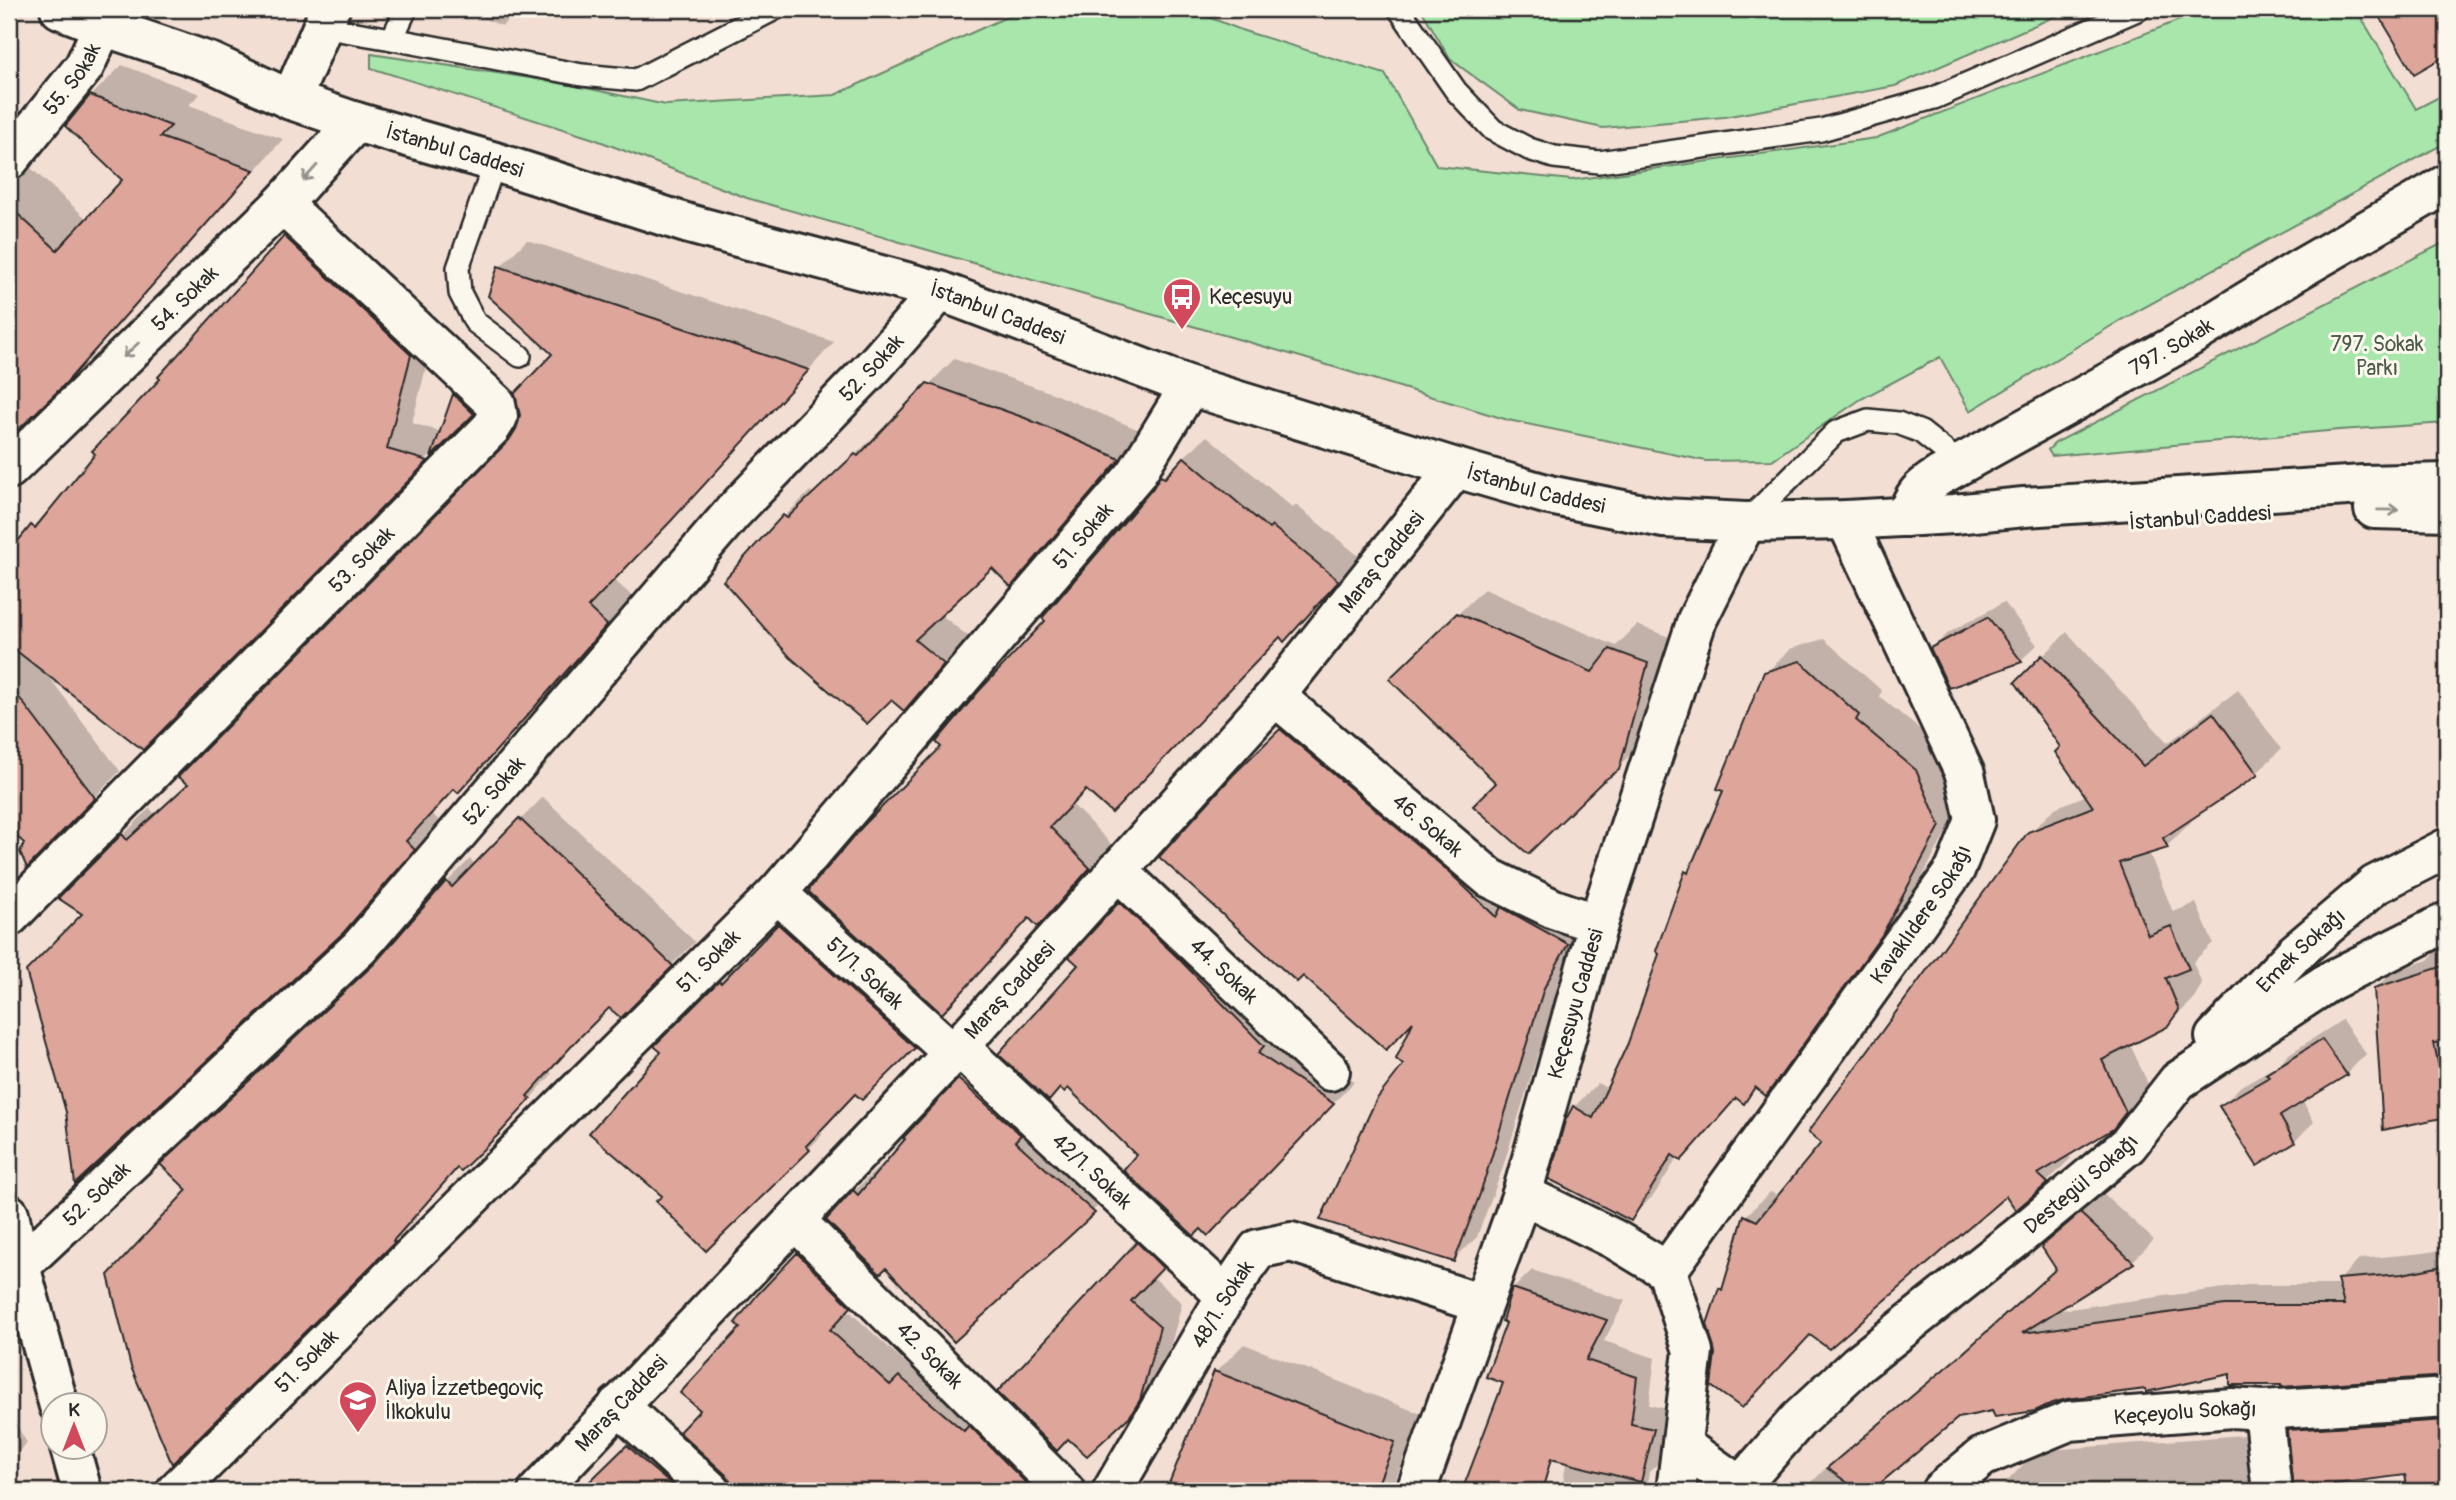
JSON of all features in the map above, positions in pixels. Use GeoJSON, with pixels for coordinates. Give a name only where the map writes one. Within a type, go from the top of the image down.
{"type":"FeatureCollection","features":[{"type":"Feature","properties":{"kind":"street","name":"İstanbul Caddesi"},"geometry":{"type":"LineString","coordinates":[[60,9],[212,63],[291,100],[356,122],[495,162],[689,224],[940,290],[1190,386],[1456,468],[1549,495],[1663,518],[1746,522],[1846,520],[2363,485],[2447,483]]}},
{"type":"Feature","properties":{"kind":"street"},"geometry":{"type":"LineString","coordinates":[[291,100],[325,18]]}},
{"type":"Feature","properties":{"kind":"street","name":"55. Sokak"},"geometry":{"type":"LineString","coordinates":[[9,160],[84,66],[103,26]]}},
{"type":"Feature","properties":{"kind":"street","name":"54. Sokak"},"geometry":{"type":"LineString","coordinates":[[9,469],[282,204],[356,122]]}},
{"type":"Feature","properties":{"kind":"street","name":"797. Sokak"},"geometry":{"type":"LineString","coordinates":[[1906,517],[1919,489],[1960,463],[2176,345],[2298,270],[2447,184]]}},
{"type":"Feature","properties":{"kind":"street","name":"53. Sokak"},"geometry":{"type":"LineString","coordinates":[[9,917],[491,428],[498,417],[496,404],[282,204]]}},
{"type":"Feature","properties":{"kind":"street","name":"52. Sokak"},"geometry":{"type":"LineString","coordinates":[[20,1266],[360,947],[733,512],[876,364],[940,290]]}},
{"type":"Feature","properties":{"kind":"street","name":"51. Sokak"},"geometry":{"type":"LineString","coordinates":[[176,1491],[777,893],[1136,474],[1190,386]]}},
{"type":"Feature","properties":{"kind":"street","name":"Maraş Caddesi"},"geometry":{"type":"LineString","coordinates":[[538,1491],[956,1050],[1275,696],[1456,468]]}},
{"type":"Feature","properties":{"kind":"street","name":"İstanbul Caddesi"},"geometry":{"type":"LineString","coordinates":[[1954,514],[2034,528],[2352,509],[2447,511]]}},
{"type":"Feature","properties":{"kind":"street","name":"Kavaklıdere Sokağı"},"geometry":{"type":"LineString","coordinates":[[1667,1271],[1955,870],[1975,820],[1965,774],[1846,520]]}},
{"type":"Feature","properties":{"kind":"street","name":"Keçesuyu Caddesi"},"geometry":{"type":"LineString","coordinates":[[1416,1491],[1522,1194],[1598,924],[1697,620],[1746,522]]}},
{"type":"Feature","properties":{"kind":"street","name":"46. Sokak"},"geometry":{"type":"LineString","coordinates":[[1275,696],[1490,878],[1554,909],[1598,924]]}},
{"type":"Feature","properties":{"kind":"street","name":"Emek Sokağı"},"geometry":{"type":"LineString","coordinates":[[2178,1081],[2221,1030],[2295,953],[2375,886],[2447,848]]}},
{"type":"Feature","properties":{"kind":"street","name":"44. Sokak"},"geometry":{"type":"LineString","coordinates":[[1116,870],[1330,1071]]}},
{"type":"Feature","properties":{"kind":"street","name":"51/1. Sokak"},"geometry":{"type":"LineString","coordinates":[[777,893],[956,1050]]}},
{"type":"Feature","properties":{"kind":"street","name":"Destegül Sokağı"},"geometry":{"type":"LineString","coordinates":[[1744,1488],[1798,1420],[1858,1364],[2128,1145],[2178,1081],[2330,981],[2447,922]]}},
{"type":"Feature","properties":{"kind":"street","name":"42/1. Sokak"},"geometry":{"type":"LineString","coordinates":[[956,1050],[1226,1296]]}},
{"type":"Feature","properties":{"kind":"street"},"geometry":{"type":"LineString","coordinates":[[1522,1194],[1614,1239],[1667,1271],[1693,1351],[1684,1446],[1676,1491]]}},
{"type":"Feature","properties":{"kind":"street"},"geometry":{"type":"LineString","coordinates":[[9,1214],[20,1266],[55,1392]]}},
{"type":"Feature","properties":{"kind":"street","name":"42. Sokak"},"geometry":{"type":"LineString","coordinates":[[795,1220],[1065,1491]]}},
{"type":"Feature","properties":{"kind":"street","name":"48/1. Sokak"},"geometry":{"type":"LineString","coordinates":[[1112,1491],[1226,1296],[1258,1249],[1292,1242],[1482,1304]]}},
{"type":"Feature","properties":{"kind":"street","name":"Keçeyolu Sokağı"},"geometry":{"type":"LineString","coordinates":[[1941,1491],[1982,1457],[2069,1421],[2232,1408],[2263,1410],[2447,1398]]}},
{"type":"Feature","properties":{"kind":"street"},"geometry":{"type":"LineString","coordinates":[[618,1405],[711,1491]]}},
{"type":"Feature","properties":{"kind":"street"},"geometry":{"type":"LineString","coordinates":[[2263,1410],[2272,1491]]}},
{"type":"Feature","properties":{"kind":"street"},"geometry":{"type":"LineString","coordinates":[[1684,1446],[1744,1488]]}},
{"type":"Feature","properties":{"kind":"street"},"geometry":{"type":"LineString","coordinates":[[73,1462],[78,1489]]}},
{"type":"Feature","properties":{"kind":"lane"},"geometry":{"type":"LineString","coordinates":[[391,39],[406,9]]}},
{"type":"Feature","properties":{"kind":"lane"},"geometry":{"type":"LineString","coordinates":[[325,18],[391,39],[582,75],[636,80],[775,9]]}},
{"type":"Feature","properties":{"kind":"lane"},"geometry":{"type":"LineString","coordinates":[[1399,9],[1456,91],[1493,130],[1529,149],[1554,157],[1600,162],[1821,130],[1934,97],[2139,9]]}},
{"type":"Feature","properties":{"kind":"lane"},"geometry":{"type":"LineString","coordinates":[[495,162],[458,268],[460,293],[475,321],[520,356]]}},
{"type":"Feature","properties":{"kind":"lane"},"geometry":{"type":"LineString","coordinates":[[1746,522],[1836,432],[1868,420],[1898,423],[1921,432],[1960,463]]}},
{"type":"Feature","properties":{"kind":"green space"},"geometry":{"type":"Polygon","coordinates":[[[1057,9],[1188,9],[1244,31],[1385,74],[1437,166],[1572,180],[1876,138],[2208,9],[2356,9],[2416,109],[2447,93],[2447,142],[2121,320],[1970,411],[1940,357],[1861,399],[1772,460],[1706,461],[1508,420],[1304,358],[747,198],[594,139],[371,68],[371,54],[557,82],[666,105],[835,95],[1013,14],[1057,9]]]}},
{"type":"Feature","properties":{"kind":"green space"},"geometry":{"type":"Polygon","coordinates":[[[1421,9],[2072,9],[1895,86],[1724,117],[1603,128],[1520,110],[1450,59],[1421,9]]]}},
{"type":"Feature","properties":{"kind":"green space","name":"797. Sokak Parkı"},"geometry":{"type":"Polygon","coordinates":[[[2447,241],[2447,423],[2052,456],[2048,450],[2055,443],[2447,241]]]}},
{"type":"Feature","properties":{"kind":"building"},"geometry":{"type":"Polygon","coordinates":[[[2375,9],[2447,9],[2447,55],[2414,74],[2375,9]]]}},
{"type":"Feature","properties":{"kind":"building"},"geometry":{"type":"Polygon","coordinates":[[[90,95],[171,126],[160,137],[254,170],[65,384],[9,439],[9,206],[57,250],[122,180],[65,126],[90,95]]]}},
{"type":"Feature","properties":{"kind":"building"},"geometry":{"type":"Polygon","coordinates":[[[284,236],[411,355],[387,449],[428,461],[143,750],[9,645],[9,552],[31,525],[35,528],[95,454],[92,451],[160,379],[158,377],[284,236]]]}},
{"type":"Feature","properties":{"kind":"building"},"geometry":{"type":"Polygon","coordinates":[[[498,266],[809,370],[588,607],[607,625],[458,793],[454,789],[406,841],[415,850],[344,932],[75,1184],[66,1112],[26,971],[82,914],[58,898],[122,834],[127,840],[188,784],[178,777],[509,440],[520,415],[514,394],[552,354],[488,296],[498,266]]]}},
{"type":"Feature","properties":{"kind":"building"},"geometry":{"type":"Polygon","coordinates":[[[927,383],[1025,418],[1120,459],[1011,587],[992,568],[915,640],[944,664],[904,711],[891,700],[867,724],[790,657],[723,581],[783,515],[787,518],[855,454],[858,456],[927,383]]]}},
{"type":"Feature","properties":{"kind":"building"},"geometry":{"type":"Polygon","coordinates":[[[453,394],[474,414],[431,457],[453,394]]]}},
{"type":"Feature","properties":{"kind":"building"},"geometry":{"type":"Polygon","coordinates":[[[1184,457],[1269,529],[1272,526],[1339,581],[1284,642],[1280,637],[1112,813],[1086,790],[1050,827],[1090,868],[1038,927],[1029,918],[942,1014],[809,892],[810,888],[862,827],[941,747],[936,742],[978,692],[1045,621],[1042,618],[1153,488],[1160,476],[1165,478],[1184,457]]]}},
{"type":"Feature","properties":{"kind":"building"},"geometry":{"type":"Polygon","coordinates":[[[1457,613],[1592,672],[1610,649],[1648,663],[1619,770],[1602,782],[1528,854],[1473,806],[1496,783],[1389,679],[1457,613]]]}},
{"type":"Feature","properties":{"kind":"building"},"geometry":{"type":"Polygon","coordinates":[[[1988,617],[2022,662],[1949,688],[1930,648],[1988,617]]]}},
{"type":"Feature","properties":{"kind":"building"},"geometry":{"type":"Polygon","coordinates":[[[2042,655],[2143,766],[2213,713],[2258,775],[2163,838],[2168,848],[2119,863],[2148,935],[2171,926],[2189,969],[2166,978],[2179,1010],[2167,1027],[2102,1060],[2126,1112],[2113,1129],[2038,1174],[2048,1183],[2016,1210],[2006,1196],[1829,1349],[1810,1335],[1742,1408],[1711,1386],[1715,1353],[1707,1324],[1719,1288],[1722,1290],[1744,1215],[1757,1221],[1821,1143],[1808,1132],[2028,832],[2093,807],[2055,752],[2060,747],[2015,682],[2042,655]]]}},
{"type":"Feature","properties":{"kind":"building"},"geometry":{"type":"Polygon","coordinates":[[[1800,661],[1859,715],[1856,720],[1916,770],[1940,826],[1882,935],[1766,1096],[1755,1087],[1744,1104],[1736,1098],[1681,1161],[1672,1155],[1631,1221],[1549,1179],[1565,1121],[1573,1106],[1593,1118],[1628,1043],[1659,954],[1656,951],[1685,871],[1688,873],[1723,791],[1717,789],[1764,672],[1800,661]]]}},
{"type":"Feature","properties":{"kind":"building"},"geometry":{"type":"Polygon","coordinates":[[[9,684],[95,798],[27,868],[20,852],[24,843],[14,834],[9,815],[9,684]]]}},
{"type":"Feature","properties":{"kind":"building"},"geometry":{"type":"Polygon","coordinates":[[[1280,729],[1446,869],[1496,917],[1501,907],[1568,944],[1544,988],[1480,1194],[1454,1262],[1320,1220],[1376,1100],[1403,1065],[1396,1059],[1413,1022],[1386,1050],[1303,976],[1297,982],[1159,857],[1233,775],[1280,729]]]}},
{"type":"Feature","properties":{"kind":"building"},"geometry":{"type":"Polygon","coordinates":[[[519,818],[673,966],[621,1018],[609,1008],[527,1096],[531,1099],[499,1134],[461,1171],[457,1168],[393,1241],[395,1242],[172,1464],[131,1367],[108,1275],[187,1190],[160,1164],[375,963],[446,881],[452,887],[519,818]]]}},
{"type":"Feature","properties":{"kind":"building"},"geometry":{"type":"Polygon","coordinates":[[[1119,902],[1264,1046],[1258,1053],[1334,1104],[1208,1236],[1201,1229],[1194,1236],[1123,1170],[1136,1155],[1068,1088],[1064,1092],[1060,1088],[1049,1101],[998,1054],[1078,965],[1069,957],[1119,902]]]}},
{"type":"Feature","properties":{"kind":"building"},"geometry":{"type":"Polygon","coordinates":[[[778,924],[915,1048],[862,1100],[855,1094],[806,1146],[810,1150],[706,1251],[656,1201],[662,1196],[589,1133],[661,1052],[654,1046],[778,924]]]}},
{"type":"Feature","properties":{"kind":"building"},"geometry":{"type":"Polygon","coordinates":[[[2447,965],[2447,1042],[2434,1043],[2447,1117],[2383,1130],[2374,988],[2447,965]]]}},
{"type":"Feature","properties":{"kind":"building"},"geometry":{"type":"Polygon","coordinates":[[[2322,1039],[2347,1075],[2280,1116],[2295,1143],[2257,1166],[2219,1106],[2269,1077],[2266,1074],[2322,1039]]]}},
{"type":"Feature","properties":{"kind":"building"},"geometry":{"type":"Polygon","coordinates":[[[958,1079],[1021,1135],[1015,1141],[1095,1213],[954,1342],[886,1268],[880,1274],[826,1220],[853,1190],[858,1195],[905,1139],[903,1138],[958,1079]]]}},
{"type":"Feature","properties":{"kind":"building"},"geometry":{"type":"Polygon","coordinates":[[[2080,1213],[2134,1263],[2022,1333],[2225,1305],[2344,1305],[2337,1279],[2402,1274],[2443,1266],[2447,1287],[2447,1376],[2281,1387],[2230,1385],[2230,1374],[2146,1392],[2146,1389],[2067,1399],[2035,1411],[1995,1417],[1992,1411],[1958,1418],[1871,1491],[1859,1491],[1827,1468],[1963,1353],[2056,1269],[2041,1246],[2080,1213]]]}},
{"type":"Feature","properties":{"kind":"building"},"geometry":{"type":"Polygon","coordinates":[[[1137,1242],[1163,1268],[1131,1301],[1160,1327],[1140,1400],[1130,1416],[1087,1456],[1068,1439],[1057,1451],[997,1392],[1137,1242]]]}},
{"type":"Feature","properties":{"kind":"building"},"geometry":{"type":"Polygon","coordinates":[[[797,1253],[851,1307],[830,1330],[890,1385],[899,1376],[964,1431],[969,1425],[1026,1483],[1019,1491],[732,1491],[732,1484],[726,1475],[679,1432],[700,1410],[680,1393],[740,1328],[735,1323],[797,1253]]]}},
{"type":"Feature","properties":{"kind":"building"},"geometry":{"type":"Polygon","coordinates":[[[1512,1288],[1607,1320],[1586,1360],[1637,1377],[1631,1424],[1654,1429],[1641,1482],[1551,1459],[1542,1491],[1462,1491],[1503,1383],[1486,1377],[1506,1323],[1502,1321],[1512,1288]]]}},
{"type":"Feature","properties":{"kind":"building"},"geometry":{"type":"Polygon","coordinates":[[[1214,1371],[1395,1442],[1375,1491],[1166,1491],[1214,1371]]]}},
{"type":"Feature","properties":{"kind":"building"},"geometry":{"type":"Polygon","coordinates":[[[2447,1420],[2447,1491],[2408,1491],[2405,1475],[2334,1484],[2335,1491],[2293,1491],[2287,1430],[2447,1420]]]}},
{"type":"Feature","properties":{"kind":"building"},"geometry":{"type":"Polygon","coordinates":[[[627,1445],[647,1464],[679,1491],[580,1491],[627,1445]]]}},
{"type":"Feature","properties":{"kind":"place","name":"Keçesuyu"},"geometry":{"type":"Point","coordinates":[1182,331]}},
{"type":"Feature","properties":{"kind":"place","name":"Aliya İzzetbegoviç İlkokulu"},"geometry":{"type":"Point","coordinates":[358,1434]}}]}
